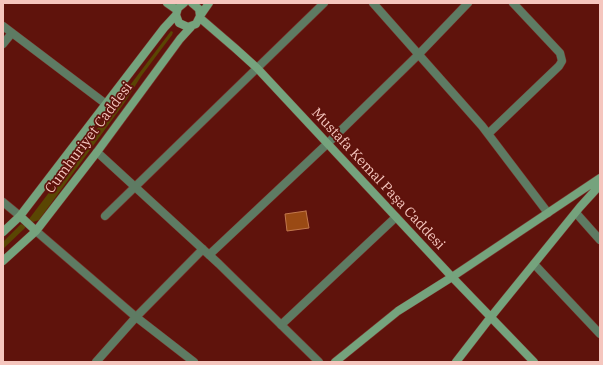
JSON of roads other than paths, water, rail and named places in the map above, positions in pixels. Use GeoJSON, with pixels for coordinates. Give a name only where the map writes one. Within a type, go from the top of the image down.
{"type":"FeatureCollection","features":[{"type":"Feature","properties":{"kind":"main road"},"geometry":{"type":"LineString","coordinates":[[167,3],[176,12],[177,21],[182,25],[191,27]]}},
{"type":"Feature","properties":{"kind":"main road","name":"Cumhuriyet Caddesi"},"geometry":{"type":"LineString","coordinates":[[3,232],[20,216],[180,6],[184,3]]}},
{"type":"Feature","properties":{"kind":"main road"},"geometry":{"type":"LineString","coordinates":[[192,3],[199,9],[200,17]]}},
{"type":"Feature","properties":{"kind":"main road","name":"Cumhuriyet Caddesi"},"geometry":{"type":"LineString","coordinates":[[3,261],[36,231],[180,39],[191,27],[196,24],[209,3]]}},
{"type":"Feature","properties":{"kind":"main road","name":"Mustafa Kemal Paşa Caddesi"},"geometry":{"type":"LineString","coordinates":[[200,17],[257,68],[490,318],[534,362]]}},
{"type":"Feature","properties":{"kind":"main road"},"geometry":{"type":"LineString","coordinates":[[338,361],[398,311],[452,277],[600,178]]}},
{"type":"Feature","properties":{"kind":"main road"},"geometry":{"type":"LineString","coordinates":[[456,362],[534,264],[600,186]]}},
{"type":"Feature","properties":{"kind":"main road"},"geometry":{"type":"LineString","coordinates":[[20,216],[36,231]]}},
{"type":"Feature","properties":{"kind":"street"},"geometry":{"type":"LineString","coordinates":[[105,216],[324,3]]}},
{"type":"Feature","properties":{"kind":"street"},"geometry":{"type":"LineString","coordinates":[[373,3],[488,134],[548,213]]}},
{"type":"Feature","properties":{"kind":"street"},"geometry":{"type":"LineString","coordinates":[[209,255],[328,144],[468,3]]}},
{"type":"Feature","properties":{"kind":"street"},"geometry":{"type":"LineString","coordinates":[[488,134],[559,66],[562,61],[560,53],[513,3]]}},
{"type":"Feature","properties":{"kind":"street"},"geometry":{"type":"LineString","coordinates":[[3,26],[106,104]]}},
{"type":"Feature","properties":{"kind":"street"},"geometry":{"type":"LineString","coordinates":[[3,44],[12,33]]}},
{"type":"Feature","properties":{"kind":"street"},"geometry":{"type":"LineString","coordinates":[[96,152],[203,249],[319,362]]}},
{"type":"Feature","properties":{"kind":"street"},"geometry":{"type":"LineString","coordinates":[[3,202],[20,216]]}},
{"type":"Feature","properties":{"kind":"street"},"geometry":{"type":"LineString","coordinates":[[576,213],[600,240]]}},
{"type":"Feature","properties":{"kind":"street"},"geometry":{"type":"LineString","coordinates":[[281,324],[396,217]]}},
{"type":"Feature","properties":{"kind":"street"},"geometry":{"type":"LineString","coordinates":[[36,231],[136,317],[194,362]]}},
{"type":"Feature","properties":{"kind":"street"},"geometry":{"type":"LineString","coordinates":[[96,362],[136,317],[203,249]]}},
{"type":"Feature","properties":{"kind":"street"},"geometry":{"type":"LineString","coordinates":[[534,264],[600,334]]}}]}
